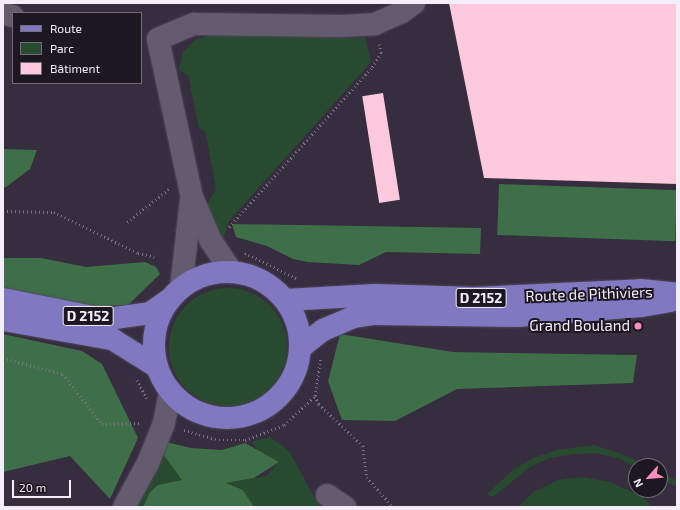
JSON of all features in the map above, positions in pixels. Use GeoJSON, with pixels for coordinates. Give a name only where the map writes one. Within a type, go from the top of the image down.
{"type":"FeatureCollection","features":[{"type":"Feature","properties":{"kind":"main road"},"geometry":{"type":"LineString","coordinates":[[232,272],[261,280],[285,300],[299,331],[300,348],[294,376],[286,389],[275,401],[246,416],[219,418],[205,415],[180,401],[170,391],[157,366],[154,349],[155,331],[161,314],[176,294],[205,275],[232,272]]}},
{"type":"Feature","properties":{"kind":"main road","name":"Route de Pithiviers"},"geometry":{"type":"LineString","coordinates":[[285,300],[375,295],[482,298],[634,291],[677,294]]}},
{"type":"Feature","properties":{"kind":"main road","name":"D 2152"},"geometry":{"type":"LineString","coordinates":[[3,299],[93,317],[114,318],[150,313],[176,294]]}},
{"type":"Feature","properties":{"kind":"main road","name":"Route de Pithiviers"},"geometry":{"type":"LineString","coordinates":[[300,348],[323,330],[353,316],[375,314],[517,316],[642,306],[677,299]]}},
{"type":"Feature","properties":{"kind":"main road","name":"D 2152"},"geometry":{"type":"LineString","coordinates":[[3,320],[112,339],[157,366]]}},
{"type":"Feature","properties":{"kind":"street"},"geometry":{"type":"LineString","coordinates":[[232,272],[211,240],[192,197],[150,37],[194,24],[340,26],[375,24],[402,12],[414,3]]}},
{"type":"Feature","properties":{"kind":"street"},"geometry":{"type":"LineString","coordinates":[[176,294],[192,197]]}},
{"type":"Feature","properties":{"kind":"street"},"geometry":{"type":"LineString","coordinates":[[124,507],[148,463],[164,423],[170,391]]}},
{"type":"Feature","properties":{"kind":"street"},"geometry":{"type":"LineString","coordinates":[[327,495],[345,507]]}},
{"type":"Feature","properties":{"kind":"path"},"geometry":{"type":"LineString","coordinates":[[230,231],[229,225],[372,67],[381,53],[375,24]]}},
{"type":"Feature","properties":{"kind":"path"},"geometry":{"type":"LineString","coordinates":[[127,222],[172,186]]}},
{"type":"Feature","properties":{"kind":"path"},"geometry":{"type":"LineString","coordinates":[[3,211],[54,212],[138,253],[155,257]]}},
{"type":"Feature","properties":{"kind":"path"},"geometry":{"type":"LineString","coordinates":[[3,358],[63,374],[102,424],[164,423]]}},
{"type":"Feature","properties":{"kind":"path"},"geometry":{"type":"LineString","coordinates":[[315,396],[319,404],[363,446],[366,476],[393,507]]}},
{"type":"Feature","properties":{"kind":"green space"},"geometry":{"type":"Polygon","coordinates":[[[211,35],[365,38],[371,62],[229,221],[223,240],[207,204],[216,190],[206,133],[199,128],[188,75],[179,70],[183,52],[195,40],[211,35]]]}},
{"type":"Feature","properties":{"kind":"green space"},"geometry":{"type":"Polygon","coordinates":[[[3,149],[37,150],[30,169],[6,187],[3,187],[3,149]]]}},
{"type":"Feature","properties":{"kind":"green space"},"geometry":{"type":"Polygon","coordinates":[[[499,184],[677,190],[675,241],[497,235],[499,184]]]}},
{"type":"Feature","properties":{"kind":"green space"},"geometry":{"type":"Polygon","coordinates":[[[232,224],[481,228],[480,254],[386,252],[359,265],[308,262],[293,259],[267,246],[236,237],[232,224]]]}},
{"type":"Feature","properties":{"kind":"green space"},"geometry":{"type":"Polygon","coordinates":[[[3,258],[41,258],[86,267],[145,262],[156,267],[160,274],[128,305],[87,307],[3,289],[3,258]]]}},
{"type":"Feature","properties":{"kind":"green space"},"geometry":{"type":"Polygon","coordinates":[[[228,288],[251,292],[270,305],[283,324],[287,347],[283,370],[270,389],[251,402],[228,406],[205,402],[186,389],[173,370],[169,347],[173,324],[186,305],[205,292],[228,288]]]}},
{"type":"Feature","properties":{"kind":"green space"},"geometry":{"type":"Polygon","coordinates":[[[3,334],[82,351],[102,364],[138,438],[110,499],[70,456],[3,472],[3,334]]]}},
{"type":"Feature","properties":{"kind":"green space"},"geometry":{"type":"Polygon","coordinates":[[[340,334],[453,352],[637,355],[633,383],[457,389],[395,421],[342,420],[328,381],[340,334]]]}},
{"type":"Feature","properties":{"kind":"green space"},"geometry":{"type":"Polygon","coordinates":[[[270,437],[289,451],[320,507],[254,507],[243,490],[225,483],[267,476],[279,462],[258,451],[252,442],[270,437]]]}},
{"type":"Feature","properties":{"kind":"green space"},"geometry":{"type":"Polygon","coordinates":[[[166,442],[191,448],[222,450],[245,443],[279,462],[254,478],[226,483],[243,490],[254,507],[143,507],[150,492],[158,485],[182,480],[163,454],[166,442]]]}},
{"type":"Feature","properties":{"kind":"green space"},"geometry":{"type":"Polygon","coordinates":[[[594,445],[630,458],[628,458],[628,463],[618,458],[596,453],[574,454],[549,458],[530,467],[493,497],[487,494],[512,471],[533,458],[557,450],[594,445]]]}},
{"type":"Feature","properties":{"kind":"green space"},"geometry":{"type":"Polygon","coordinates":[[[163,454],[182,480],[158,485],[150,492],[143,507],[134,507],[163,454]]]}},
{"type":"Feature","properties":{"kind":"green space"},"geometry":{"type":"Polygon","coordinates":[[[668,476],[677,481],[675,486],[668,483],[668,476]]]}},
{"type":"Feature","properties":{"kind":"green space"},"geometry":{"type":"Polygon","coordinates":[[[584,477],[610,482],[628,490],[628,498],[643,498],[653,507],[518,507],[533,492],[558,480],[584,477]]]}},
{"type":"Feature","properties":{"kind":"building"},"geometry":{"type":"Polygon","coordinates":[[[449,3],[677,3],[677,184],[484,178],[449,3]]]}},
{"type":"Feature","properties":{"kind":"building"},"geometry":{"type":"Polygon","coordinates":[[[383,93],[400,200],[379,203],[362,96],[383,93]]]}},
{"type":"Feature","properties":{"kind":"place","name":"Grand Bouland"},"geometry":{"type":"Point","coordinates":[638,326]}}]}
